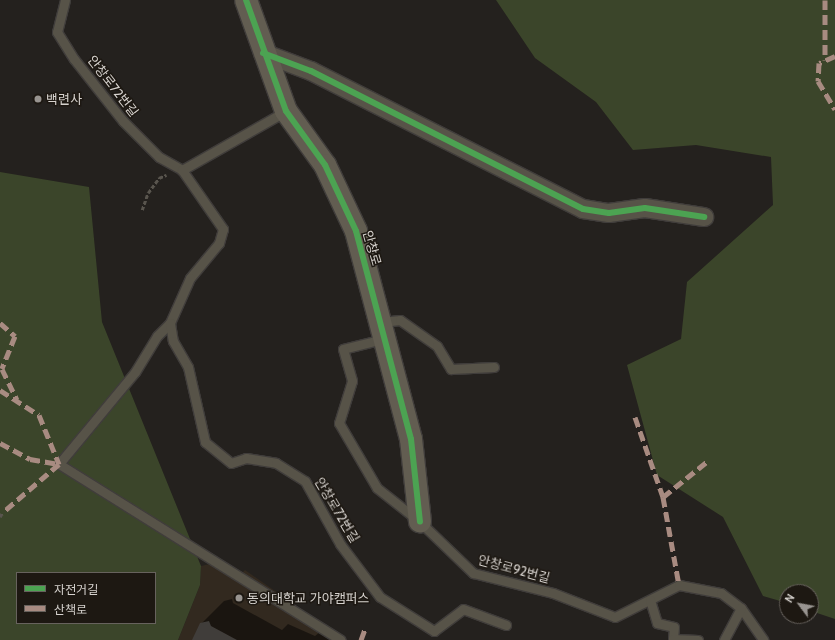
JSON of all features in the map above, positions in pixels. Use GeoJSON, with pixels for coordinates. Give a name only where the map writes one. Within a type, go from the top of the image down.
{"type":"FeatureCollection","features":[{"type":"Feature","properties":{"kind":"street","name":"안창로"},"geometry":{"type":"LineString","coordinates":[[246,0],[263,53],[286,111],[324,165],[356,231],[381,331],[411,439],[420,522]]}},
{"type":"Feature","properties":{"kind":"street"},"geometry":{"type":"LineString","coordinates":[[263,53],[311,71],[583,209],[609,213],[645,208],[704,217]]}},
{"type":"Feature","properties":{"kind":"lane","name":"안창로72번길"},"geometry":{"type":"LineString","coordinates":[[65,0],[57,32],[74,59],[123,121],[159,157],[182,170],[223,229],[219,242],[190,278],[170,323],[157,336],[136,372],[59,464],[341,640]]}},
{"type":"Feature","properties":{"kind":"lane"},"geometry":{"type":"LineString","coordinates":[[182,170],[286,111]]}},
{"type":"Feature","properties":{"kind":"lane"},"geometry":{"type":"LineString","coordinates":[[381,331],[400,320],[437,346],[451,369],[494,367]]}},
{"type":"Feature","properties":{"kind":"lane","name":"안창로72번길"},"geometry":{"type":"LineString","coordinates":[[170,323],[173,341],[188,367],[205,442],[231,463],[246,458],[276,463],[305,481],[340,544],[380,597],[434,631],[464,609],[506,625]]}},
{"type":"Feature","properties":{"kind":"lane","name":"안창로92번길"},"geometry":{"type":"LineString","coordinates":[[381,331],[343,349],[352,381],[339,423],[377,488],[420,522],[473,573],[553,592],[615,617],[679,585],[721,594],[741,608],[764,640]]}},
{"type":"Feature","properties":{"kind":"lane"},"geometry":{"type":"LineString","coordinates":[[650,600],[656,623],[674,627],[673,639],[698,640]]}},
{"type":"Feature","properties":{"kind":"lane"},"geometry":{"type":"LineString","coordinates":[[724,640],[741,608]]}},
{"type":"Feature","properties":{"kind":"path"},"geometry":{"type":"LineString","coordinates":[[142,210],[159,178],[182,170]]}},
{"type":"Feature","properties":{"kind":"path"},"geometry":{"type":"LineString","coordinates":[[0,517],[2,513]]}},
{"type":"Feature","properties":{"kind":"shaded area","name":"동의대학교 가야캠퍼스"},"geometry":{"type":"Polygon","coordinates":[[[210,564],[236,579],[245,570],[345,640],[178,640],[200,585],[201,566],[210,564]]]}},
{"type":"Feature","properties":{"kind":"green space"},"geometry":{"type":"Polygon","coordinates":[[[496,0],[835,0],[835,619],[819,614],[819,584],[779,584],[779,601],[763,596],[723,517],[657,475],[627,365],[681,339],[687,282],[773,205],[771,157],[696,145],[633,150],[596,102],[535,58],[496,0]]]}},
{"type":"Feature","properties":{"kind":"green space"},"geometry":{"type":"Polygon","coordinates":[[[0,172],[89,187],[102,322],[201,566],[200,585],[178,640],[0,640],[0,172]]]}},
{"type":"Feature","properties":{"kind":"building"},"geometry":{"type":"Polygon","coordinates":[[[209,621],[211,626],[237,640],[192,640],[200,623],[209,621]]]}},
{"type":"Feature","properties":{"kind":"marked path"},"geometry":{"type":"LineString","coordinates":[[825,0],[825,60]]}},
{"type":"Feature","properties":{"kind":"marked path"},"geometry":{"type":"LineString","coordinates":[[835,56],[819,63],[818,81],[835,109]]}},
{"type":"Feature","properties":{"kind":"marked path"},"geometry":{"type":"LineString","coordinates":[[0,323],[15,336],[2,369],[17,400]]}},
{"type":"Feature","properties":{"kind":"marked path"},"geometry":{"type":"LineString","coordinates":[[0,390],[39,415],[59,464]]}},
{"type":"Feature","properties":{"kind":"marked path"},"geometry":{"type":"LineString","coordinates":[[635,417],[663,497],[679,585]]}},
{"type":"Feature","properties":{"kind":"marked path"},"geometry":{"type":"LineString","coordinates":[[0,443],[30,459],[59,464],[2,513]]}},
{"type":"Feature","properties":{"kind":"marked path"},"geometry":{"type":"LineString","coordinates":[[663,497],[709,460]]}},
{"type":"Feature","properties":{"kind":"marked path"},"geometry":{"type":"LineString","coordinates":[[361,640],[365,629]]}},
{"type":"Feature","properties":{"kind":"cycle path"},"geometry":{"type":"LineString","coordinates":[[246,0],[286,111],[325,165],[356,231],[411,439],[420,522]]}},
{"type":"Feature","properties":{"kind":"cycle path"},"geometry":{"type":"LineString","coordinates":[[263,53],[311,71],[583,209],[609,213],[645,208],[704,217]]}},
{"type":"Feature","properties":{"kind":"place","name":"백련사"},"geometry":{"type":"Point","coordinates":[38,99]}},
{"type":"Feature","properties":{"kind":"place","name":"동의대학교 가야캠퍼스"},"geometry":{"type":"Point","coordinates":[239,598]}}]}
